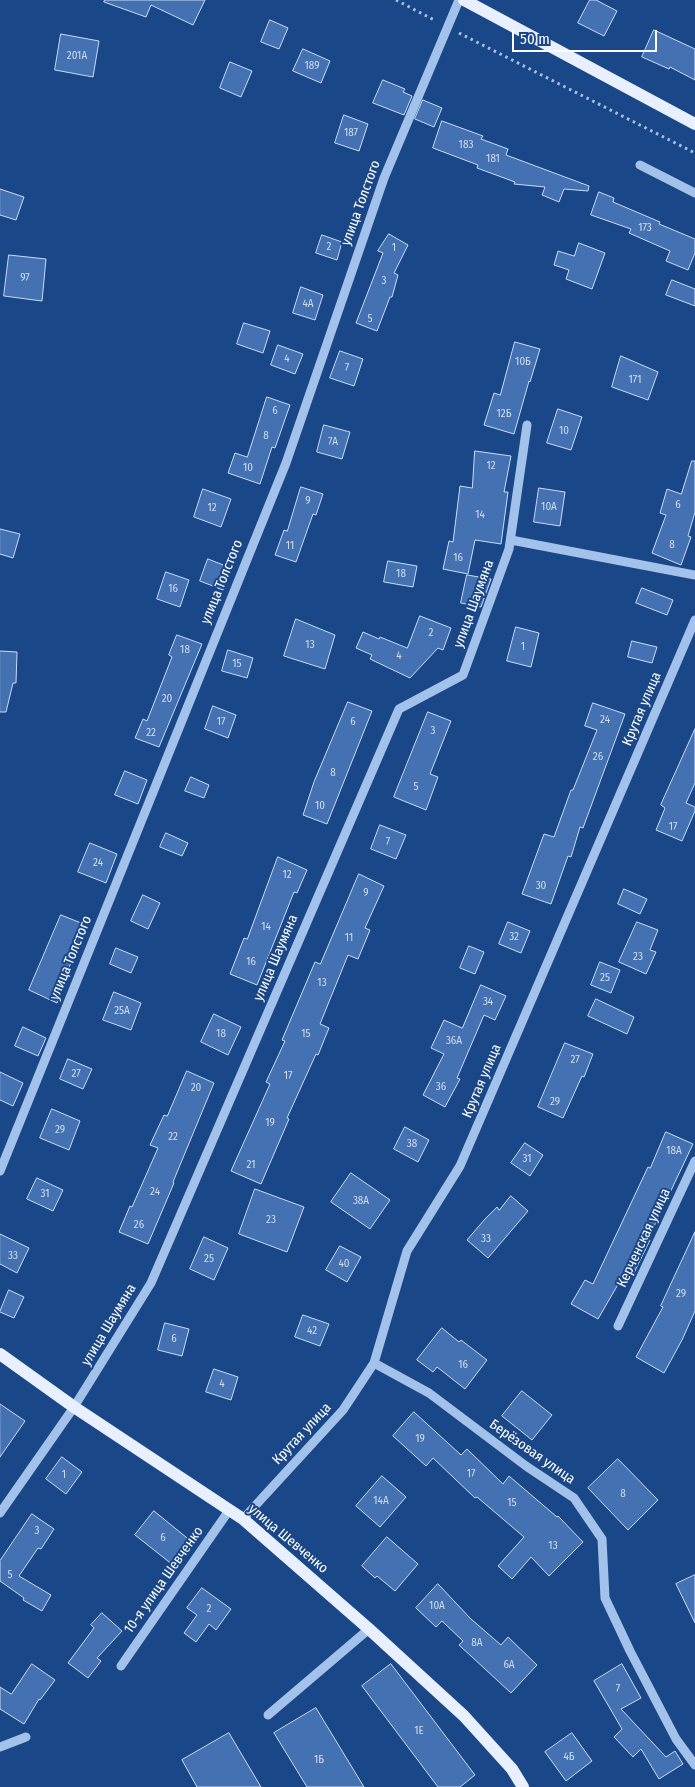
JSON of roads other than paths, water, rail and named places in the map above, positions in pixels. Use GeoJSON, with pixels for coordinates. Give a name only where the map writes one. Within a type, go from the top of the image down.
{"type":"FeatureCollection","features":[{"type":"Feature","properties":{"kind":"main road"},"geometry":{"type":"LineString","coordinates":[[464,0],[695,124]]}},
{"type":"Feature","properties":{"kind":"main road","name":"улица Шевченко"},"geometry":{"type":"LineString","coordinates":[[0,1354],[74,1407],[243,1519],[369,1629],[464,1716],[512,1769],[523,1787]]}},
{"type":"Feature","properties":{"kind":"street","name":"улица Толстого"},"geometry":{"type":"LineString","coordinates":[[0,1171],[286,463],[384,178],[459,0]]}},
{"type":"Feature","properties":{"kind":"street"},"geometry":{"type":"LineString","coordinates":[[640,165],[695,193]]}},
{"type":"Feature","properties":{"kind":"street","name":"улица Шаумяна"},"geometry":{"type":"LineString","coordinates":[[0,1513],[74,1407],[150,1283],[399,709],[463,675],[509,549],[528,425]]}},
{"type":"Feature","properties":{"kind":"street"},"geometry":{"type":"LineString","coordinates":[[511,540],[695,575]]}},
{"type":"Feature","properties":{"kind":"street","name":"Крутая улица"},"geometry":{"type":"LineString","coordinates":[[243,1519],[343,1410],[374,1363],[407,1250],[460,1166],[695,620]]}},
{"type":"Feature","properties":{"kind":"street","name":"Керченская улица"},"geometry":{"type":"LineString","coordinates":[[618,1326],[695,1161]]}},
{"type":"Feature","properties":{"kind":"street","name":"Берёзовая улица"},"geometry":{"type":"LineString","coordinates":[[374,1363],[429,1393],[526,1466],[574,1498],[602,1540],[606,1598],[630,1651],[676,1739],[695,1765]]}},
{"type":"Feature","properties":{"kind":"street","name":"10-я улица Шевченко"},"geometry":{"type":"LineString","coordinates":[[121,1666],[230,1509]]}},
{"type":"Feature","properties":{"kind":"street"},"geometry":{"type":"LineString","coordinates":[[268,1715],[369,1629]]}},
{"type":"Feature","properties":{"kind":"street"},"geometry":{"type":"LineString","coordinates":[[0,1747],[26,1737]]}}]}
